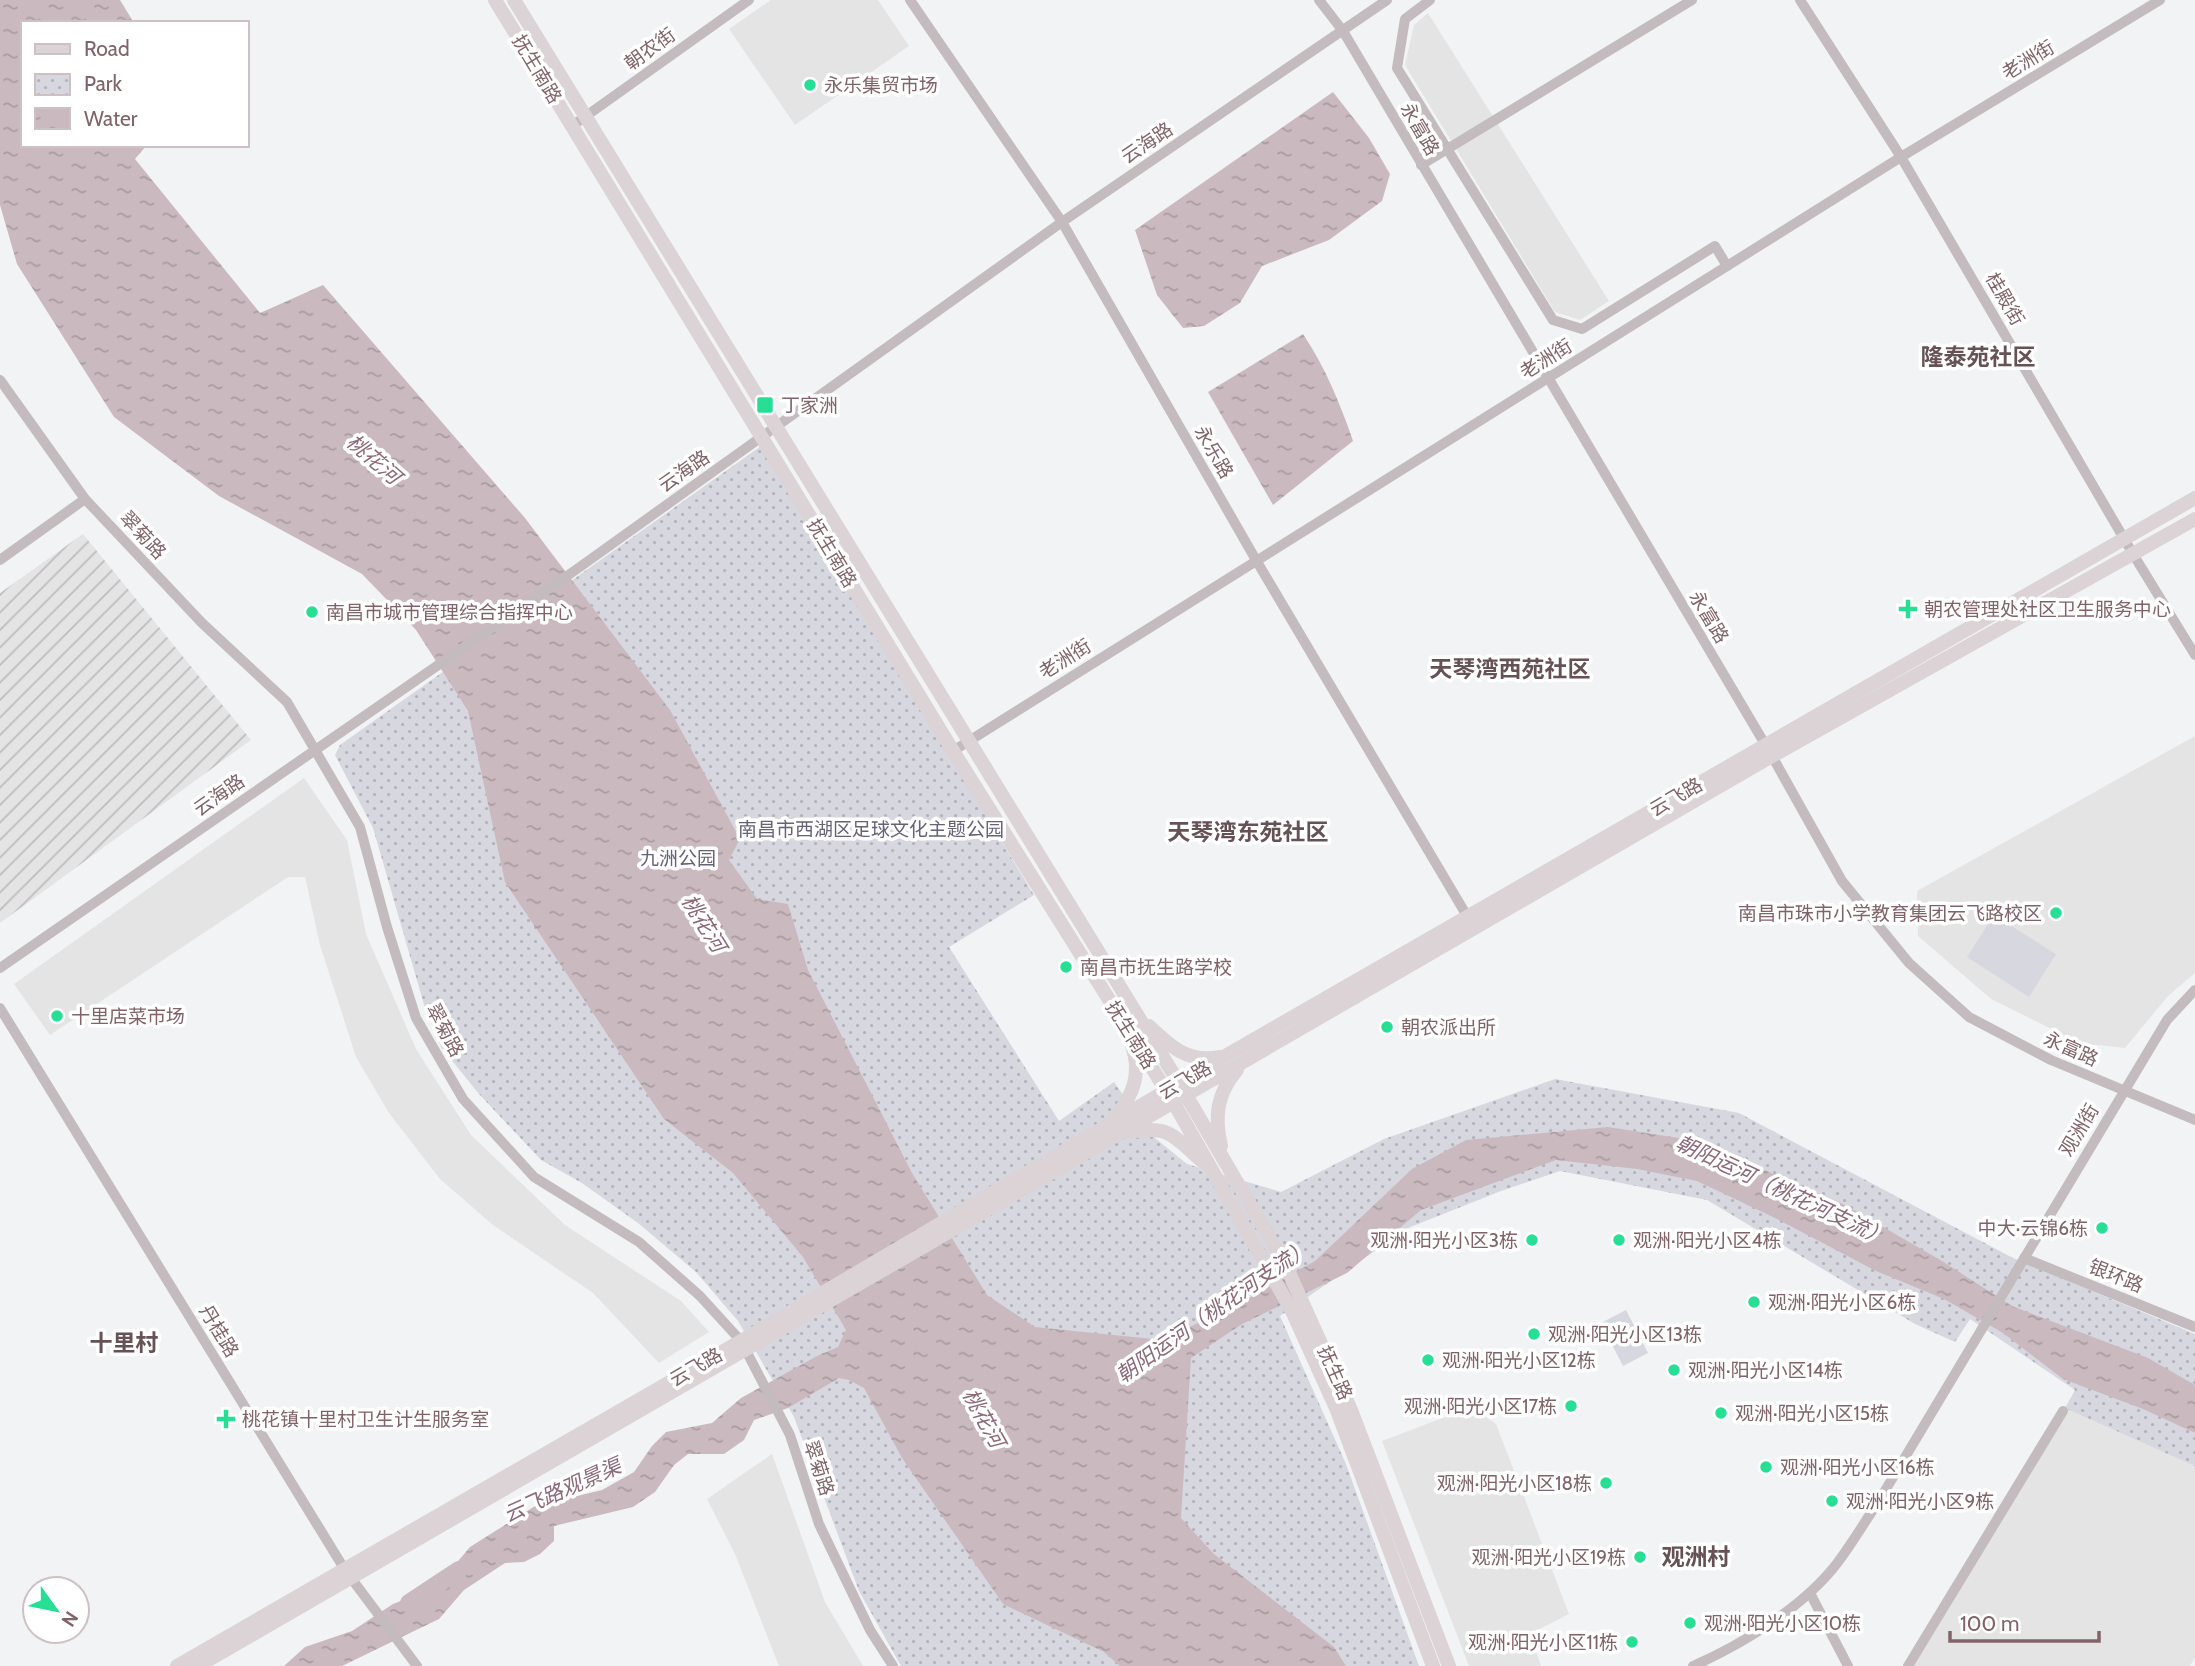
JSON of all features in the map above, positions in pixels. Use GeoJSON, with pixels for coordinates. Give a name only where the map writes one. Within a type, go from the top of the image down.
{"type":"FeatureCollection","features":[{"type":"Feature","properties":{"kind":"main road","name":"抚生南路"},"geometry":{"type":"LineString","coordinates":[[495,0],[953,751],[1123,1022],[1176,1093]]}},
{"type":"Feature","properties":{"kind":"main road","name":"抚生南路"},"geometry":{"type":"LineString","coordinates":[[514,0],[1137,1015],[1176,1093]]}},
{"type":"Feature","properties":{"kind":"main road","name":"云飞路"},"geometry":{"type":"LineString","coordinates":[[816,1303],[956,1213],[1109,1123],[1243,1063],[1471,923],[1769,751],[2195,498]]}},
{"type":"Feature","properties":{"kind":"main road","name":"云飞路"},"geometry":{"type":"LineString","coordinates":[[1769,751],[2195,519]]}},
{"type":"Feature","properties":{"kind":"main road","name":"云飞路"},"geometry":{"type":"LineString","coordinates":[[198,1666],[348,1574],[816,1303],[955,1229],[1121,1134],[1227,1055],[1471,923]]}},
{"type":"Feature","properties":{"kind":"main road"},"geometry":{"type":"LineString","coordinates":[[1137,1015],[1166,1042],[1188,1056],[1206,1059],[1227,1055]]}},
{"type":"Feature","properties":{"kind":"main road"},"geometry":{"type":"LineString","coordinates":[[1109,1123],[1127,1101],[1136,1076],[1137,1060],[1123,1022]]}},
{"type":"Feature","properties":{"kind":"main road"},"geometry":{"type":"LineString","coordinates":[[1225,1161],[1218,1134],[1220,1097],[1230,1078],[1243,1063]]}},
{"type":"Feature","properties":{"kind":"main road","name":"抚生路"},"geometry":{"type":"LineString","coordinates":[[1176,1093],[1225,1161],[1286,1266],[1300,1311],[1433,1666]]}},
{"type":"Feature","properties":{"kind":"main road","name":"抚生路"},"geometry":{"type":"LineString","coordinates":[[1176,1093],[1211,1170],[1268,1272],[1300,1311],[1351,1410],[1449,1666]]}},
{"type":"Feature","properties":{"kind":"main road"},"geometry":{"type":"LineString","coordinates":[[1121,1134],[1148,1129],[1162,1130],[1172,1135],[1211,1170]]}},
{"type":"Feature","properties":{"kind":"main road","name":"云飞路"},"geometry":{"type":"LineString","coordinates":[[177,1666],[348,1574]]}},
{"type":"Feature","properties":{"kind":"street","name":"朝农街"},"geometry":{"type":"LineString","coordinates":[[572,126],[748,0]]}},
{"type":"Feature","properties":{"kind":"street","name":"永乐路"},"geometry":{"type":"LineString","coordinates":[[910,0],[1062,222],[1256,560],[1471,923]]}},
{"type":"Feature","properties":{"kind":"street","name":"永富路"},"geometry":{"type":"LineString","coordinates":[[1319,0],[1343,31],[1769,751],[1842,881],[1909,963],[1969,1017],[2051,1060],[2195,1120]]}},
{"type":"Feature","properties":{"kind":"street","name":"云海路"},"geometry":{"type":"LineString","coordinates":[[0,968],[577,569],[1062,222],[1387,0]]}},
{"type":"Feature","properties":{"kind":"street"},"geometry":{"type":"LineString","coordinates":[[1430,0],[1405,19],[1397,68],[1553,320],[1583,329],[1715,246],[1727,266]]}},
{"type":"Feature","properties":{"kind":"street"},"geometry":{"type":"LineString","coordinates":[[1421,165],[1692,0]]}},
{"type":"Feature","properties":{"kind":"street","name":"桂殿街"},"geometry":{"type":"LineString","coordinates":[[1800,0],[1901,157],[2195,655]]}},
{"type":"Feature","properties":{"kind":"street","name":"老洲街"},"geometry":{"type":"LineString","coordinates":[[953,751],[1901,157],[2160,0]]}},
{"type":"Feature","properties":{"kind":"street","name":"翠菊路"},"geometry":{"type":"LineString","coordinates":[[0,380],[85,499],[202,623],[287,702],[360,827],[415,1018],[463,1098],[534,1177],[639,1242],[700,1296],[744,1345],[790,1434],[819,1524],[870,1630],[893,1666]]}},
{"type":"Feature","properties":{"kind":"street"},"geometry":{"type":"LineString","coordinates":[[0,560],[85,499]]}},
{"type":"Feature","properties":{"kind":"street","name":"观洲街"},"geometry":{"type":"LineString","coordinates":[[1693,1666],[1741,1641],[1810,1593],[1838,1563],[1880,1499],[2123,1090],[2167,1020],[2195,990]]}},
{"type":"Feature","properties":{"kind":"street","name":"丹桂路"},"geometry":{"type":"LineString","coordinates":[[0,1008],[348,1574],[417,1666]]}},
{"type":"Feature","properties":{"kind":"street","name":"银环路"},"geometry":{"type":"LineString","coordinates":[[2024,1258],[2195,1327]]}},
{"type":"Feature","properties":{"kind":"street"},"geometry":{"type":"LineString","coordinates":[[1908,1666],[2063,1411]]}},
{"type":"Feature","properties":{"kind":"street"},"geometry":{"type":"LineString","coordinates":[[1810,1593],[1848,1666]]}},
{"type":"Feature","properties":{"kind":"shaded area","name":"永乐集贸市场"},"geometry":{"type":"Polygon","coordinates":[[[771,0],[878,0],[909,46],[795,125],[729,29],[771,0]]]}},
{"type":"Feature","properties":{"kind":"shaded area"},"geometry":{"type":"Polygon","coordinates":[[[1428,13],[1609,301],[1580,320],[1555,312],[1405,65],[1414,25],[1428,13]]]}},
{"type":"Feature","properties":{"kind":"shaded area"},"geometry":{"type":"Polygon","coordinates":[[[83,534],[251,740],[0,923],[0,593],[83,534]]]}},
{"type":"Feature","properties":{"kind":"shaded area","name":"南昌市珠市小学教育集团云飞路校区"},"geometry":{"type":"Polygon","coordinates":[[[2195,736],[2195,973],[2168,996],[2125,1048],[2080,1043],[1991,999],[1918,936],[1917,891],[2195,736]]]}},
{"type":"Feature","properties":{"kind":"shaded area"},"geometry":{"type":"Polygon","coordinates":[[[304,778],[347,840],[366,934],[416,1049],[471,1135],[565,1225],[681,1301],[709,1332],[659,1363],[593,1293],[493,1225],[440,1179],[389,1113],[356,1057],[320,945],[305,877],[288,877],[50,1035],[14,984],[304,778]]]}},
{"type":"Feature","properties":{"kind":"shaded area"},"geometry":{"type":"Polygon","coordinates":[[[2077,1393],[2195,1453],[2195,1657],[2190,1666],[1910,1666],[2077,1393]]]}},
{"type":"Feature","properties":{"kind":"shaded area"},"geometry":{"type":"Polygon","coordinates":[[[1471,1407],[1496,1424],[1569,1614],[1530,1634],[1541,1666],[1469,1666],[1382,1441],[1471,1407]]]}},
{"type":"Feature","properties":{"kind":"shaded area"},"geometry":{"type":"Polygon","coordinates":[[[772,1454],[825,1602],[863,1666],[779,1666],[735,1554],[707,1499],[772,1454]]]}},
{"type":"Feature","properties":{"kind":"green space","name":"九洲公园"},"geometry":{"type":"Polygon","coordinates":[[[761,446],[1034,895],[949,947],[1059,1121],[1114,1082],[1150,1134],[1187,1164],[1281,1192],[1384,1139],[1555,1079],[1739,1113],[2013,1258],[2195,1334],[2195,1466],[2065,1408],[2075,1390],[1970,1319],[1955,1342],[1915,1324],[1707,1200],[1560,1171],[1408,1228],[1280,1316],[1346,1464],[1419,1666],[901,1666],[859,1591],[794,1417],[738,1321],[696,1272],[638,1223],[582,1183],[541,1160],[479,1094],[441,1047],[425,1008],[373,828],[335,755],[340,745],[761,446]]]}},
{"type":"Feature","properties":{"kind":"green space"},"geometry":{"type":"Polygon","coordinates":[[[1994,915],[2056,954],[2029,997],[1967,957],[1994,915]]]}},
{"type":"Feature","properties":{"kind":"green space"},"geometry":{"type":"Polygon","coordinates":[[[1626,1310],[1648,1353],[1623,1366],[1601,1323],[1626,1310]]]}},
{"type":"Feature","properties":{"kind":"water"},"geometry":{"type":"Polygon","coordinates":[[[0,0],[120,0],[133,21],[21,21],[21,147],[145,147],[135,159],[260,313],[323,285],[525,518],[670,710],[740,839],[729,860],[757,899],[788,904],[808,970],[912,1173],[987,1295],[1035,1327],[1163,1340],[1255,1295],[1315,1261],[1412,1169],[1466,1140],[1608,1127],[1698,1141],[1845,1205],[1942,1261],[2012,1306],[2148,1358],[2195,1385],[2195,1433],[2143,1409],[2063,1379],[2003,1333],[1944,1299],[1876,1271],[1697,1181],[1637,1169],[1556,1160],[1421,1210],[1347,1273],[1242,1324],[1191,1358],[1181,1518],[1214,1554],[1334,1647],[1346,1666],[1120,1666],[1104,1652],[1003,1604],[902,1458],[864,1388],[839,1378],[788,1408],[754,1420],[744,1440],[724,1454],[688,1454],[674,1465],[655,1492],[633,1507],[554,1526],[554,1541],[540,1554],[524,1562],[505,1563],[464,1590],[439,1619],[342,1666],[284,1666],[305,1647],[352,1631],[393,1604],[436,1587],[470,1547],[535,1506],[602,1490],[634,1472],[652,1446],[666,1432],[712,1423],[741,1398],[838,1347],[846,1330],[803,1257],[733,1173],[664,1119],[505,882],[468,711],[416,630],[362,574],[219,496],[114,417],[17,264],[0,205],[0,0]]]}},
{"type":"Feature","properties":{"kind":"water"},"geometry":{"type":"Polygon","coordinates":[[[1333,92],[1369,138],[1390,174],[1382,201],[1329,240],[1262,266],[1240,303],[1204,326],[1183,328],[1157,295],[1135,230],[1333,92]]]}},
{"type":"Feature","properties":{"kind":"water"},"geometry":{"type":"Polygon","coordinates":[[[1303,334],[1331,386],[1353,441],[1273,505],[1208,392],[1303,334]]]}},
{"type":"Feature","properties":{"kind":"waterway","name":"云飞路观景渠"},"geometry":{"type":"LineString","coordinates":[[409,1603],[459,1570]]}},
{"type":"Feature","properties":{"kind":"place","name":"永乐集贸市场"},"geometry":{"type":"Point","coordinates":[810,85]}},
{"type":"Feature","properties":{"kind":"place","name":"丁家洲"},"geometry":{"type":"Point","coordinates":[765,405]}},
{"type":"Feature","properties":{"kind":"place","name":"朝农管理处社区卫生服务中心"},"geometry":{"type":"Point","coordinates":[1908,609]}},
{"type":"Feature","properties":{"kind":"place","name":"南昌市城市管理综合指挥中心"},"geometry":{"type":"Point","coordinates":[312,612]}},
{"type":"Feature","properties":{"kind":"place","name":"南昌市珠市小学教育集团云飞路校区"},"geometry":{"type":"Point","coordinates":[2056,913]}},
{"type":"Feature","properties":{"kind":"place","name":"南昌市抚生路学校"},"geometry":{"type":"Point","coordinates":[1066,967]}},
{"type":"Feature","properties":{"kind":"place","name":"十里店菜市场"},"geometry":{"type":"Point","coordinates":[57,1016]}},
{"type":"Feature","properties":{"kind":"place","name":"朝农派出所"},"geometry":{"type":"Point","coordinates":[1387,1027]}},
{"type":"Feature","properties":{"kind":"place","name":"中大·云锦6栋"},"geometry":{"type":"Point","coordinates":[2102,1228]}},
{"type":"Feature","properties":{"kind":"place","name":"观洲·阳光小区3栋"},"geometry":{"type":"Point","coordinates":[1532,1240]}},
{"type":"Feature","properties":{"kind":"place","name":"观洲·阳光小区4栋"},"geometry":{"type":"Point","coordinates":[1619,1240]}},
{"type":"Feature","properties":{"kind":"place","name":"观洲·阳光小区6栋"},"geometry":{"type":"Point","coordinates":[1754,1302]}},
{"type":"Feature","properties":{"kind":"place","name":"观洲·阳光小区13栋"},"geometry":{"type":"Point","coordinates":[1534,1334]}},
{"type":"Feature","properties":{"kind":"place","name":"观洲·阳光小区12栋"},"geometry":{"type":"Point","coordinates":[1428,1360]}},
{"type":"Feature","properties":{"kind":"place","name":"观洲·阳光小区14栋"},"geometry":{"type":"Point","coordinates":[1674,1370]}},
{"type":"Feature","properties":{"kind":"place","name":"观洲·阳光小区17栋"},"geometry":{"type":"Point","coordinates":[1571,1406]}},
{"type":"Feature","properties":{"kind":"place","name":"观洲·阳光小区15栋"},"geometry":{"type":"Point","coordinates":[1721,1413]}},
{"type":"Feature","properties":{"kind":"place","name":"桃花镇十里村卫生计生服务室"},"geometry":{"type":"Point","coordinates":[226,1419]}},
{"type":"Feature","properties":{"kind":"place","name":"观洲·阳光小区16栋"},"geometry":{"type":"Point","coordinates":[1766,1467]}},
{"type":"Feature","properties":{"kind":"place","name":"观洲·阳光小区18栋"},"geometry":{"type":"Point","coordinates":[1606,1483]}},
{"type":"Feature","properties":{"kind":"place","name":"观洲·阳光小区9栋"},"geometry":{"type":"Point","coordinates":[1832,1501]}},
{"type":"Feature","properties":{"kind":"place","name":"观洲·阳光小区19栋"},"geometry":{"type":"Point","coordinates":[1640,1557]}},
{"type":"Feature","properties":{"kind":"place","name":"观洲·阳光小区10栋"},"geometry":{"type":"Point","coordinates":[1690,1623]}},
{"type":"Feature","properties":{"kind":"place","name":"观洲·阳光小区11栋"},"geometry":{"type":"Point","coordinates":[1632,1642]}},
{"type":"Feature","properties":{"kind":"district","name":"隆泰苑社区"},"geometry":{"type":"Point","coordinates":[1978,357]}},
{"type":"Feature","properties":{"kind":"district","name":"天琴湾西苑社区"},"geometry":{"type":"Point","coordinates":[1510,669]}},
{"type":"Feature","properties":{"kind":"district","name":"天琴湾东苑社区"},"geometry":{"type":"Point","coordinates":[1248,832]}},
{"type":"Feature","properties":{"kind":"district","name":"十里村"},"geometry":{"type":"Point","coordinates":[124,1343]}},
{"type":"Feature","properties":{"kind":"district","name":"观洲村"},"geometry":{"type":"Point","coordinates":[1696,1557]}},
{"type":"Feature","properties":{"kind":"water label","name":"桃花河"},"geometry":{"type":"Point","coordinates":[374,459]}},
{"type":"Feature","properties":{"kind":"water label","name":"桃花河"},"geometry":{"type":"Point","coordinates":[704,923]}},
{"type":"Feature","properties":{"kind":"water label","name":"朝阳运河（桃花河支流）"},"geometry":{"type":"Point","coordinates":[1782,1190]}},
{"type":"Feature","properties":{"kind":"water label","name":"朝阳运河（桃花河支流）"},"geometry":{"type":"Point","coordinates":[1213,1311]}},
{"type":"Feature","properties":{"kind":"water label","name":"桃花河"},"geometry":{"type":"Point","coordinates":[984,1418]}},
{"type":"Feature","properties":{"kind":"park label","name":"南昌市西湖区足球文化主题公园"},"geometry":{"type":"Point","coordinates":[871,829]}}]}
